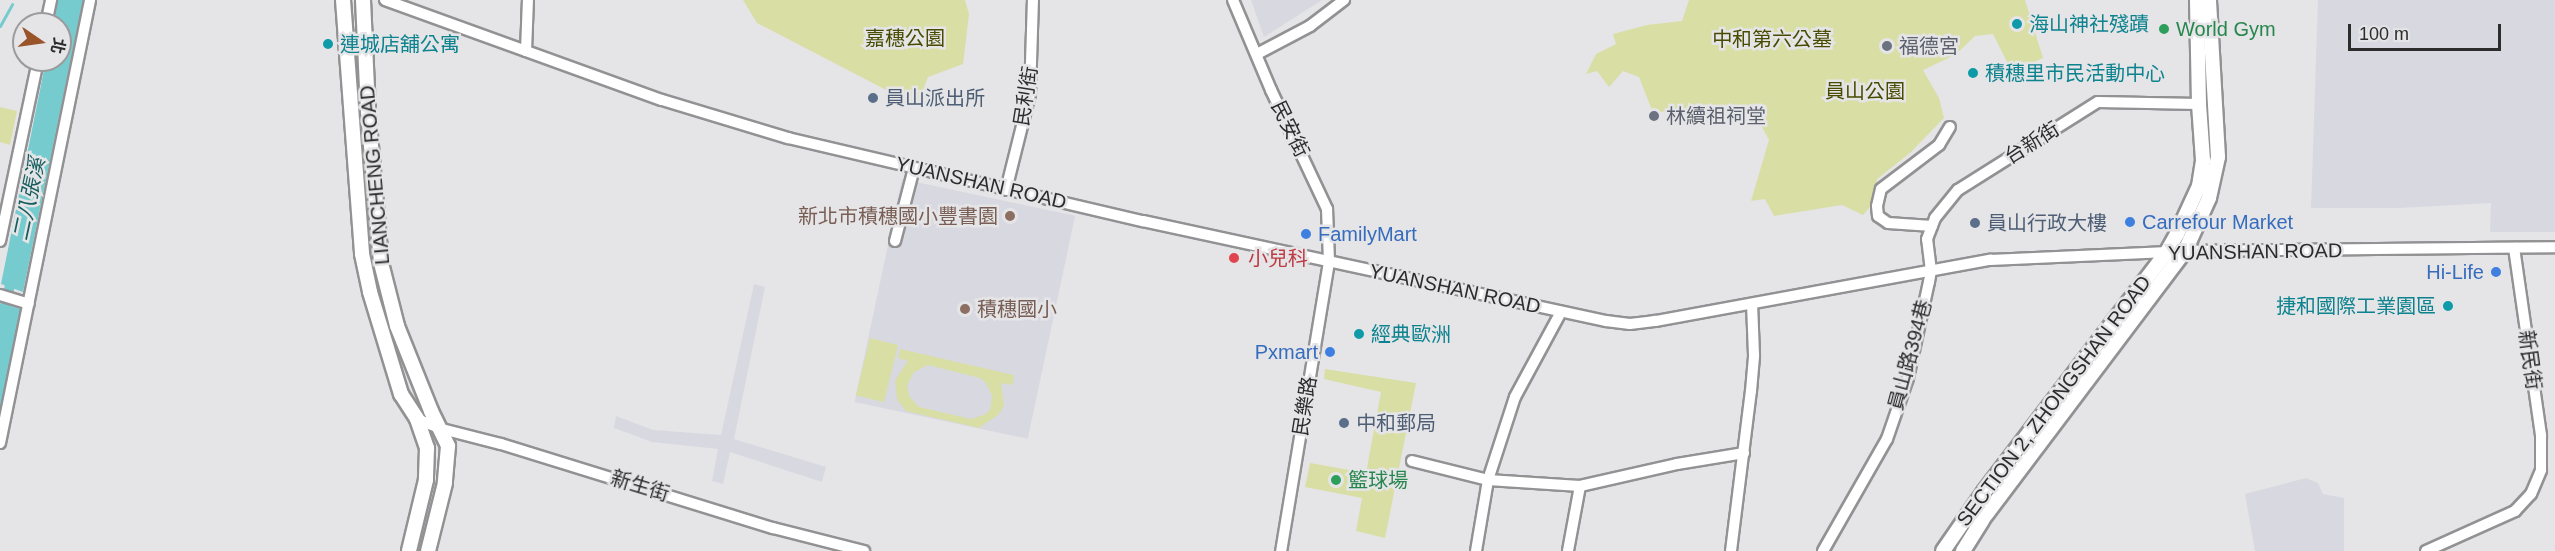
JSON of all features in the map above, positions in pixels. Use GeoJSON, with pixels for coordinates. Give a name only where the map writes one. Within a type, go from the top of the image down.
{"type":"FeatureCollection","features":[{"type":"Feature","properties":{"kind":"main road","name":"LIANCHENG ROAD"},"geometry":{"type":"LineString","coordinates":[[343,0],[362,254],[370,292],[401,394],[417,419],[426,442],[428,458],[409,551]]}},
{"type":"Feature","properties":{"kind":"main road","name":"LIANCHENG ROAD"},"geometry":{"type":"LineString","coordinates":[[363,0],[368,111],[381,263],[397,326],[431,411],[442,429],[448,446],[446,483],[428,551]]}},
{"type":"Feature","properties":{"kind":"main road","name":"SECTION 2, ZHONGSHAN ROAD"},"geometry":{"type":"LineString","coordinates":[[1943,551],[1984,492],[2167,252],[2199,186],[2204,160],[2199,104],[2197,0]]}},
{"type":"Feature","properties":{"kind":"main road","name":"SECTION 2, ZHONGSHAN ROAD"},"geometry":{"type":"LineString","coordinates":[[1963,551],[1982,520],[2185,251],[2209,198],[2218,158],[2209,0]]}},
{"type":"Feature","properties":{"kind":"street"},"geometry":{"type":"LineString","coordinates":[[0,443],[90,0]]}},
{"type":"Feature","properties":{"kind":"street","name":"YUANSHAN ROAD"},"geometry":{"type":"LineString","coordinates":[[385,0],[682,107],[788,138],[1006,190],[1329,262],[1561,312],[1630,324],[1990,260],[2185,251],[2555,247]]}},
{"type":"Feature","properties":{"kind":"street"},"geometry":{"type":"LineString","coordinates":[[526,51],[528,0]]}},
{"type":"Feature","properties":{"kind":"street","name":"民利街"},"geometry":{"type":"LineString","coordinates":[[1006,190],[1030,94],[1033,0]]}},
{"type":"Feature","properties":{"kind":"street","name":"民安街"},"geometry":{"type":"LineString","coordinates":[[1233,0],[1280,110],[1327,205],[1329,262]]}},
{"type":"Feature","properties":{"kind":"street"},"geometry":{"type":"LineString","coordinates":[[1257,54],[1310,26],[1344,0]]}},
{"type":"Feature","properties":{"kind":"street"},"geometry":{"type":"LineString","coordinates":[[0,241],[35,72]]}},
{"type":"Feature","properties":{"kind":"street","name":"台新街"},"geometry":{"type":"LineString","coordinates":[[1931,271],[1927,239],[1932,226],[1958,190],[2098,102],[2199,104]]}},
{"type":"Feature","properties":{"kind":"street"},"geometry":{"type":"LineString","coordinates":[[1932,226],[1888,223],[1878,216],[1877,206],[1881,189],[1939,145],[1950,127]]}},
{"type":"Feature","properties":{"kind":"street"},"geometry":{"type":"LineString","coordinates":[[894,242],[914,168]]}},
{"type":"Feature","properties":{"kind":"street","name":"新民街"},"geometry":{"type":"LineString","coordinates":[[2426,551],[2515,511],[2532,494],[2539,475],[2541,435],[2514,248]]}},
{"type":"Feature","properties":{"kind":"street","name":"民樂路"},"geometry":{"type":"LineString","coordinates":[[1281,551],[1329,262]]}},
{"type":"Feature","properties":{"kind":"street","name":"員山路394巷"},"geometry":{"type":"LineString","coordinates":[[1823,551],[1887,439],[1908,378],[1931,271]]}},
{"type":"Feature","properties":{"kind":"street"},"geometry":{"type":"LineString","coordinates":[[0,295],[29,304]]}},
{"type":"Feature","properties":{"kind":"street"},"geometry":{"type":"LineString","coordinates":[[1731,551],[1754,355],[1752,304]]}},
{"type":"Feature","properties":{"kind":"street"},"geometry":{"type":"LineString","coordinates":[[1476,551],[1488,480],[1515,397],[1561,312]]}},
{"type":"Feature","properties":{"kind":"street","name":"新生街"},"geometry":{"type":"LineString","coordinates":[[417,419],[442,429],[501,444],[773,528],[864,551]]}},
{"type":"Feature","properties":{"kind":"street"},"geometry":{"type":"LineString","coordinates":[[1412,461],[1488,480],[1580,486],[1677,464],[1744,453]]}},
{"type":"Feature","properties":{"kind":"street"},"geometry":{"type":"LineString","coordinates":[[1568,551],[1580,486]]}},
{"type":"Feature","properties":{"kind":"shaded area"},"geometry":{"type":"Polygon","coordinates":[[[1251,0],[1322,0],[1264,37],[1251,0]]]}},
{"type":"Feature","properties":{"kind":"shaded area"},"geometry":{"type":"Polygon","coordinates":[[[2318,0],[2555,0],[2555,232],[2490,232],[2491,203],[2399,208],[2311,208],[2318,0]]]}},
{"type":"Feature","properties":{"kind":"shaded area","name":"積穗國小"},"geometry":{"type":"Polygon","coordinates":[[[902,179],[1075,216],[1028,439],[855,402],[902,179]]]}},
{"type":"Feature","properties":{"kind":"shaded area"},"geometry":{"type":"Polygon","coordinates":[[[754,284],[765,287],[734,439],[826,467],[822,482],[730,452],[723,484],[712,481],[718,449],[652,442],[614,428],[616,416],[653,430],[721,435],[754,284]]]}},
{"type":"Feature","properties":{"kind":"shaded area"},"geometry":{"type":"Polygon","coordinates":[[[2306,478],[2318,483],[2323,494],[2344,498],[2344,551],[2255,551],[2245,494],[2306,478]]]}},
{"type":"Feature","properties":{"kind":"green space","name":"嘉穗公園"},"geometry":{"type":"Polygon","coordinates":[[[743,0],[965,0],[969,14],[963,64],[928,77],[917,106],[757,23],[743,0]]]}},
{"type":"Feature","properties":{"kind":"green space"},"geometry":{"type":"Polygon","coordinates":[[[1689,0],[2025,0],[2043,58],[2012,72],[1993,34],[1975,36],[1955,55],[1923,70],[1939,98],[1944,118],[1910,153],[1877,179],[1877,199],[1863,215],[1842,205],[1774,216],[1765,199],[1751,201],[1769,140],[1757,118],[1737,110],[1715,113],[1704,119],[1675,110],[1653,113],[1639,77],[1623,71],[1609,87],[1597,71],[1586,74],[1596,54],[1616,44],[1613,34],[1647,25],[1682,21],[1689,0]]]}},
{"type":"Feature","properties":{"kind":"green space"},"geometry":{"type":"Polygon","coordinates":[[[0,107],[17,111],[10,145],[0,142],[0,107]]]}},
{"type":"Feature","properties":{"kind":"green space"},"geometry":{"type":"Polygon","coordinates":[[[870,338],[898,345],[884,402],[856,395],[870,338]]]}},
{"type":"Feature","properties":{"kind":"green space"},"geometry":{"type":"Polygon","coordinates":[[[900,349],[1014,375],[1012,385],[1001,383],[1004,405],[999,414],[979,428],[906,411],[897,399],[895,380],[908,361],[898,358],[900,349]],[[928,365],[914,372],[907,385],[909,396],[919,407],[971,419],[984,415],[990,410],[992,396],[986,383],[980,378],[928,365]]]}},
{"type":"Feature","properties":{"kind":"green space"},"geometry":{"type":"Polygon","coordinates":[[[1325,369],[1416,383],[1385,538],[1356,531],[1362,498],[1305,487],[1310,463],[1366,473],[1381,392],[1324,379],[1325,369]]]}},
{"type":"Feature","properties":{"kind":"water"},"geometry":{"type":"Polygon","coordinates":[[[58,0],[83,0],[72,54],[72,12],[56,12],[58,0]]]}},
{"type":"Feature","properties":{"kind":"water"},"geometry":{"type":"Polygon","coordinates":[[[44,72],[68,72],[23,292],[1,284],[44,72]]]}},
{"type":"Feature","properties":{"kind":"water"},"geometry":{"type":"Polygon","coordinates":[[[0,303],[21,309],[0,412],[0,303]]]}},
{"type":"Feature","properties":{"kind":"waterway"},"geometry":{"type":"LineString","coordinates":[[0,26],[12,4]]}},
{"type":"Feature","properties":{"kind":"waterway","name":"二八張溪"},"geometry":{"type":"LineString","coordinates":[[0,338],[12,274]]}},
{"type":"Feature","properties":{"kind":"place","name":"海山神社殘蹟"},"geometry":{"type":"Point","coordinates":[2017,24]}},
{"type":"Feature","properties":{"kind":"place","name":"World Gym"},"geometry":{"type":"Point","coordinates":[2164,29]}},
{"type":"Feature","properties":{"kind":"place","name":"連城店舖公寓"},"geometry":{"type":"Point","coordinates":[328,44]}},
{"type":"Feature","properties":{"kind":"place","name":"福德宮"},"geometry":{"type":"Point","coordinates":[1887,46]}},
{"type":"Feature","properties":{"kind":"place","name":"積穗里市民活動中心"},"geometry":{"type":"Point","coordinates":[1973,73]}},
{"type":"Feature","properties":{"kind":"place","name":"員山派出所"},"geometry":{"type":"Point","coordinates":[873,98]}},
{"type":"Feature","properties":{"kind":"place","name":"林續祖祠堂"},"geometry":{"type":"Point","coordinates":[1654,116]}},
{"type":"Feature","properties":{"kind":"place","name":"新北市積穗國小豐書園"},"geometry":{"type":"Point","coordinates":[1010,216]}},
{"type":"Feature","properties":{"kind":"place","name":"Carrefour Market"},"geometry":{"type":"Point","coordinates":[2130,222]}},
{"type":"Feature","properties":{"kind":"place","name":"員山行政大樓"},"geometry":{"type":"Point","coordinates":[1975,223]}},
{"type":"Feature","properties":{"kind":"place","name":"FamilyMart"},"geometry":{"type":"Point","coordinates":[1306,234]}},
{"type":"Feature","properties":{"kind":"place","name":"小兒科"},"geometry":{"type":"Point","coordinates":[1234,258]}},
{"type":"Feature","properties":{"kind":"place","name":"Hi-Life"},"geometry":{"type":"Point","coordinates":[2496,272]}},
{"type":"Feature","properties":{"kind":"place","name":"捷和國際工業園區"},"geometry":{"type":"Point","coordinates":[2448,306]}},
{"type":"Feature","properties":{"kind":"place","name":"積穗國小"},"geometry":{"type":"Point","coordinates":[965,309]}},
{"type":"Feature","properties":{"kind":"place","name":"經典歐洲"},"geometry":{"type":"Point","coordinates":[1359,334]}},
{"type":"Feature","properties":{"kind":"place","name":"Pxmart"},"geometry":{"type":"Point","coordinates":[1330,352]}},
{"type":"Feature","properties":{"kind":"place","name":"中和郵局"},"geometry":{"type":"Point","coordinates":[1344,423]}},
{"type":"Feature","properties":{"kind":"place","name":"籃球場"},"geometry":{"type":"Point","coordinates":[1336,480]}},
{"type":"Feature","properties":{"kind":"park label","name":"中和第六公墓"},"geometry":{"type":"Point","coordinates":[1772,39]}},
{"type":"Feature","properties":{"kind":"park label","name":"員山公園"},"geometry":{"type":"Point","coordinates":[1865,91]}}]}
